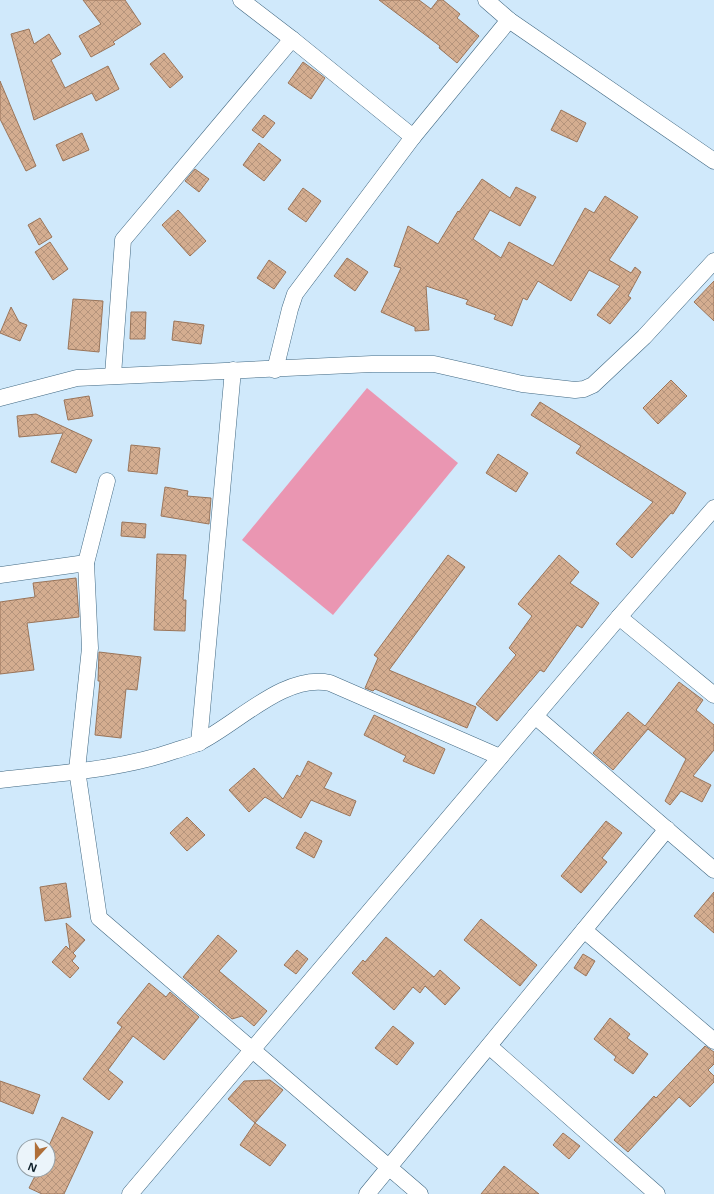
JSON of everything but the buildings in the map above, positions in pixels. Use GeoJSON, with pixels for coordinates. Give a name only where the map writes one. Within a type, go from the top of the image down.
{"type":"FeatureCollection","features":[{"type":"Feature","properties":{"kind":"street"},"geometry":{"type":"LineString","coordinates":[[241,0],[292,39],[413,137]]}},
{"type":"Feature","properties":{"kind":"street"},"geometry":{"type":"LineString","coordinates":[[486,0],[509,20],[714,161]]}},
{"type":"Feature","properties":{"kind":"street"},"geometry":{"type":"LineString","coordinates":[[275,370],[290,309],[296,294],[413,137],[509,20]]}},
{"type":"Feature","properties":{"kind":"street"},"geometry":{"type":"LineString","coordinates":[[113,375],[123,240],[292,39]]}},
{"type":"Feature","properties":{"kind":"street"},"geometry":{"type":"LineString","coordinates":[[0,398],[77,378],[233,370],[275,370],[372,364],[434,364],[522,384],[575,390],[584,389],[593,385],[644,337],[714,261]]}},
{"type":"Feature","properties":{"kind":"street"},"geometry":{"type":"LineString","coordinates":[[199,743],[233,370]]}},
{"type":"Feature","properties":{"kind":"street"},"geometry":{"type":"LineString","coordinates":[[107,481],[86,563],[90,648],[77,770],[99,918],[420,1194]]}},
{"type":"Feature","properties":{"kind":"street"},"geometry":{"type":"LineString","coordinates":[[130,1194],[619,617],[714,508]]}},
{"type":"Feature","properties":{"kind":"street"},"geometry":{"type":"LineString","coordinates":[[0,575],[86,563]]}},
{"type":"Feature","properties":{"kind":"street"},"geometry":{"type":"LineString","coordinates":[[619,617],[714,695]]}},
{"type":"Feature","properties":{"kind":"street"},"geometry":{"type":"LineString","coordinates":[[0,780],[122,764],[156,757],[199,743],[270,697],[295,686],[318,680],[330,683],[500,757]]}},
{"type":"Feature","properties":{"kind":"street"},"geometry":{"type":"LineString","coordinates":[[535,716],[714,870]]}},
{"type":"Feature","properties":{"kind":"street"},"geometry":{"type":"LineString","coordinates":[[368,1194],[667,829]]}},
{"type":"Feature","properties":{"kind":"street"},"geometry":{"type":"LineString","coordinates":[[584,930],[714,1041]]}},
{"type":"Feature","properties":{"kind":"street"},"geometry":{"type":"LineString","coordinates":[[489,1046],[657,1194]]}},
{"type":"Feature","properties":{"kind":"shaded area"},"geometry":{"type":"Polygon","coordinates":[[[367,388],[458,463],[333,615],[242,540],[367,388]]]}}]}
